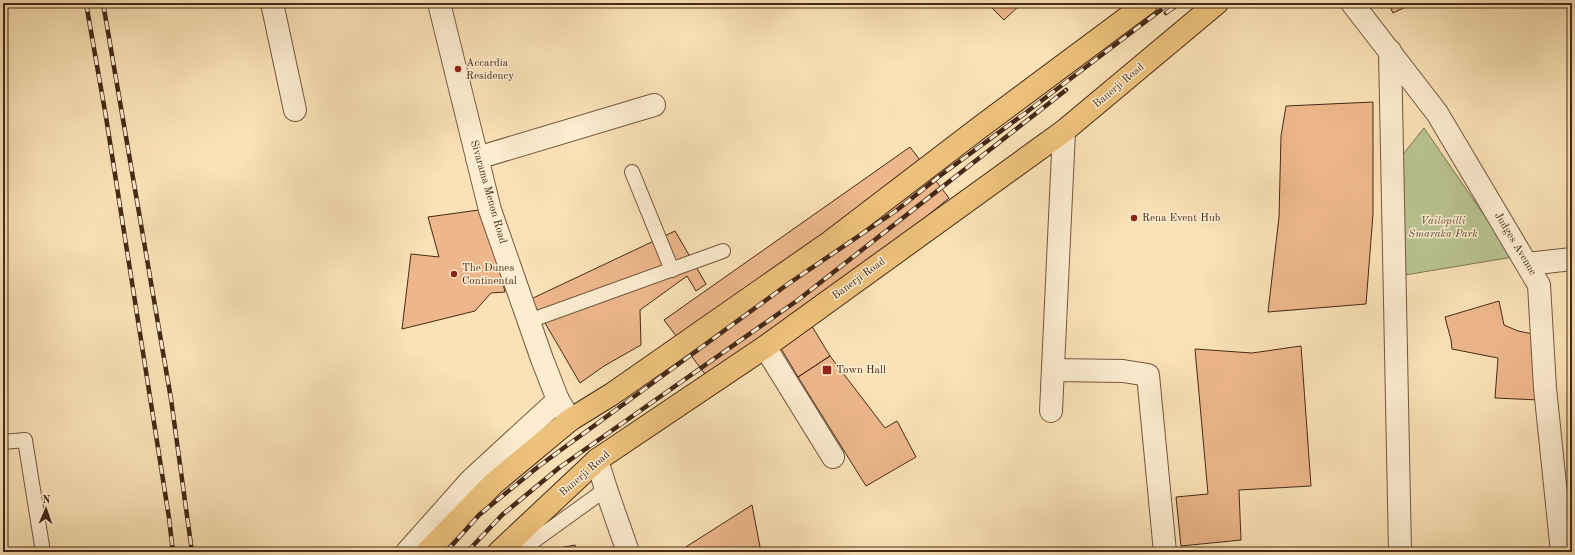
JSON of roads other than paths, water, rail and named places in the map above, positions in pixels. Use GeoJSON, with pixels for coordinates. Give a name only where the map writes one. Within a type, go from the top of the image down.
{"type":"FeatureCollection","features":[{"type":"Feature","properties":{"kind":"main road"},"geometry":{"type":"LineString","coordinates":[[427,552],[493,484],[570,420],[612,394],[703,329],[830,242],[973,132],[1147,3]]}},
{"type":"Feature","properties":{"kind":"main road","name":"Banerji Road"},"geometry":{"type":"LineString","coordinates":[[498,552],[597,460],[765,347],[1064,131],[1217,3]]}},
{"type":"Feature","properties":{"kind":"street"},"geometry":{"type":"LineString","coordinates":[[272,3],[295,110]]}},
{"type":"Feature","properties":{"kind":"street","name":"Sivarama Menon Road"},"geometry":{"type":"LineString","coordinates":[[439,3],[490,210],[558,400]]}},
{"type":"Feature","properties":{"kind":"street","name":"Judges Avenue"},"geometry":{"type":"LineString","coordinates":[[1350,4],[1390,51],[1437,113],[1539,285],[1544,388],[1564,508],[1562,552]]}},
{"type":"Feature","properties":{"kind":"street"},"geometry":{"type":"LineString","coordinates":[[1390,51],[1400,552]]}},
{"type":"Feature","properties":{"kind":"street"},"geometry":{"type":"LineString","coordinates":[[477,158],[654,105]]}},
{"type":"Feature","properties":{"kind":"street"},"geometry":{"type":"LineString","coordinates":[[1052,411],[1052,370],[1064,131]]}},
{"type":"Feature","properties":{"kind":"street"},"geometry":{"type":"LineString","coordinates":[[1527,264],[1572,258]]}},
{"type":"Feature","properties":{"kind":"street"},"geometry":{"type":"LineString","coordinates":[[765,347],[833,457]]}},
{"type":"Feature","properties":{"kind":"street"},"geometry":{"type":"LineString","coordinates":[[1052,370],[1123,371],[1148,375],[1165,552]]}},
{"type":"Feature","properties":{"kind":"street"},"geometry":{"type":"LineString","coordinates":[[407,552],[472,480],[558,400],[570,420]]}},
{"type":"Feature","properties":{"kind":"street"},"geometry":{"type":"LineString","coordinates":[[597,460],[628,552]]}},
{"type":"Feature","properties":{"kind":"lane"},"geometry":{"type":"LineString","coordinates":[[632,172],[672,270]]}},
{"type":"Feature","properties":{"kind":"lane"},"geometry":{"type":"LineString","coordinates":[[529,321],[723,251]]}},
{"type":"Feature","properties":{"kind":"lane"},"geometry":{"type":"LineString","coordinates":[[3,442],[25,440],[43,552]]}},
{"type":"Feature","properties":{"kind":"lane"},"geometry":{"type":"LineString","coordinates":[[522,552],[531,543],[606,489]]}},
{"type":"Feature","properties":{"kind":"railway"},"geometry":{"type":"LineString","coordinates":[[86,3],[106,117],[169,518],[173,552]]}},
{"type":"Feature","properties":{"kind":"railway"},"geometry":{"type":"LineString","coordinates":[[103,3],[171,399],[192,552]]}},
{"type":"Feature","properties":{"kind":"railway"},"geometry":{"type":"LineString","coordinates":[[446,552],[479,515],[539,466],[788,284],[897,210],[941,175],[1170,3]]}},
{"type":"Feature","properties":{"kind":"railway"},"geometry":{"type":"LineString","coordinates":[[1166,13],[1180,3]]}},
{"type":"Feature","properties":{"kind":"railway"},"geometry":{"type":"LineString","coordinates":[[467,552],[502,515],[560,467],[798,300],[1066,90]]}},
{"type":"Feature","properties":{"kind":"place","name":"Accardia Residency"},"geometry":{"type":"Point","coordinates":[458,69]}},
{"type":"Feature","properties":{"kind":"place","name":"Rena Event Hub"},"geometry":{"type":"Point","coordinates":[1134,218]}},
{"type":"Feature","properties":{"kind":"place","name":"The Dunes Continental"},"geometry":{"type":"Point","coordinates":[454,274]}},
{"type":"Feature","properties":{"kind":"place","name":"Town Hall"},"geometry":{"type":"Point","coordinates":[827,370]}},
{"type":"Feature","properties":{"kind":"park label","name":"Vailopilli Smaraka Park"},"geometry":{"type":"Point","coordinates":[1443,227]}}]}
